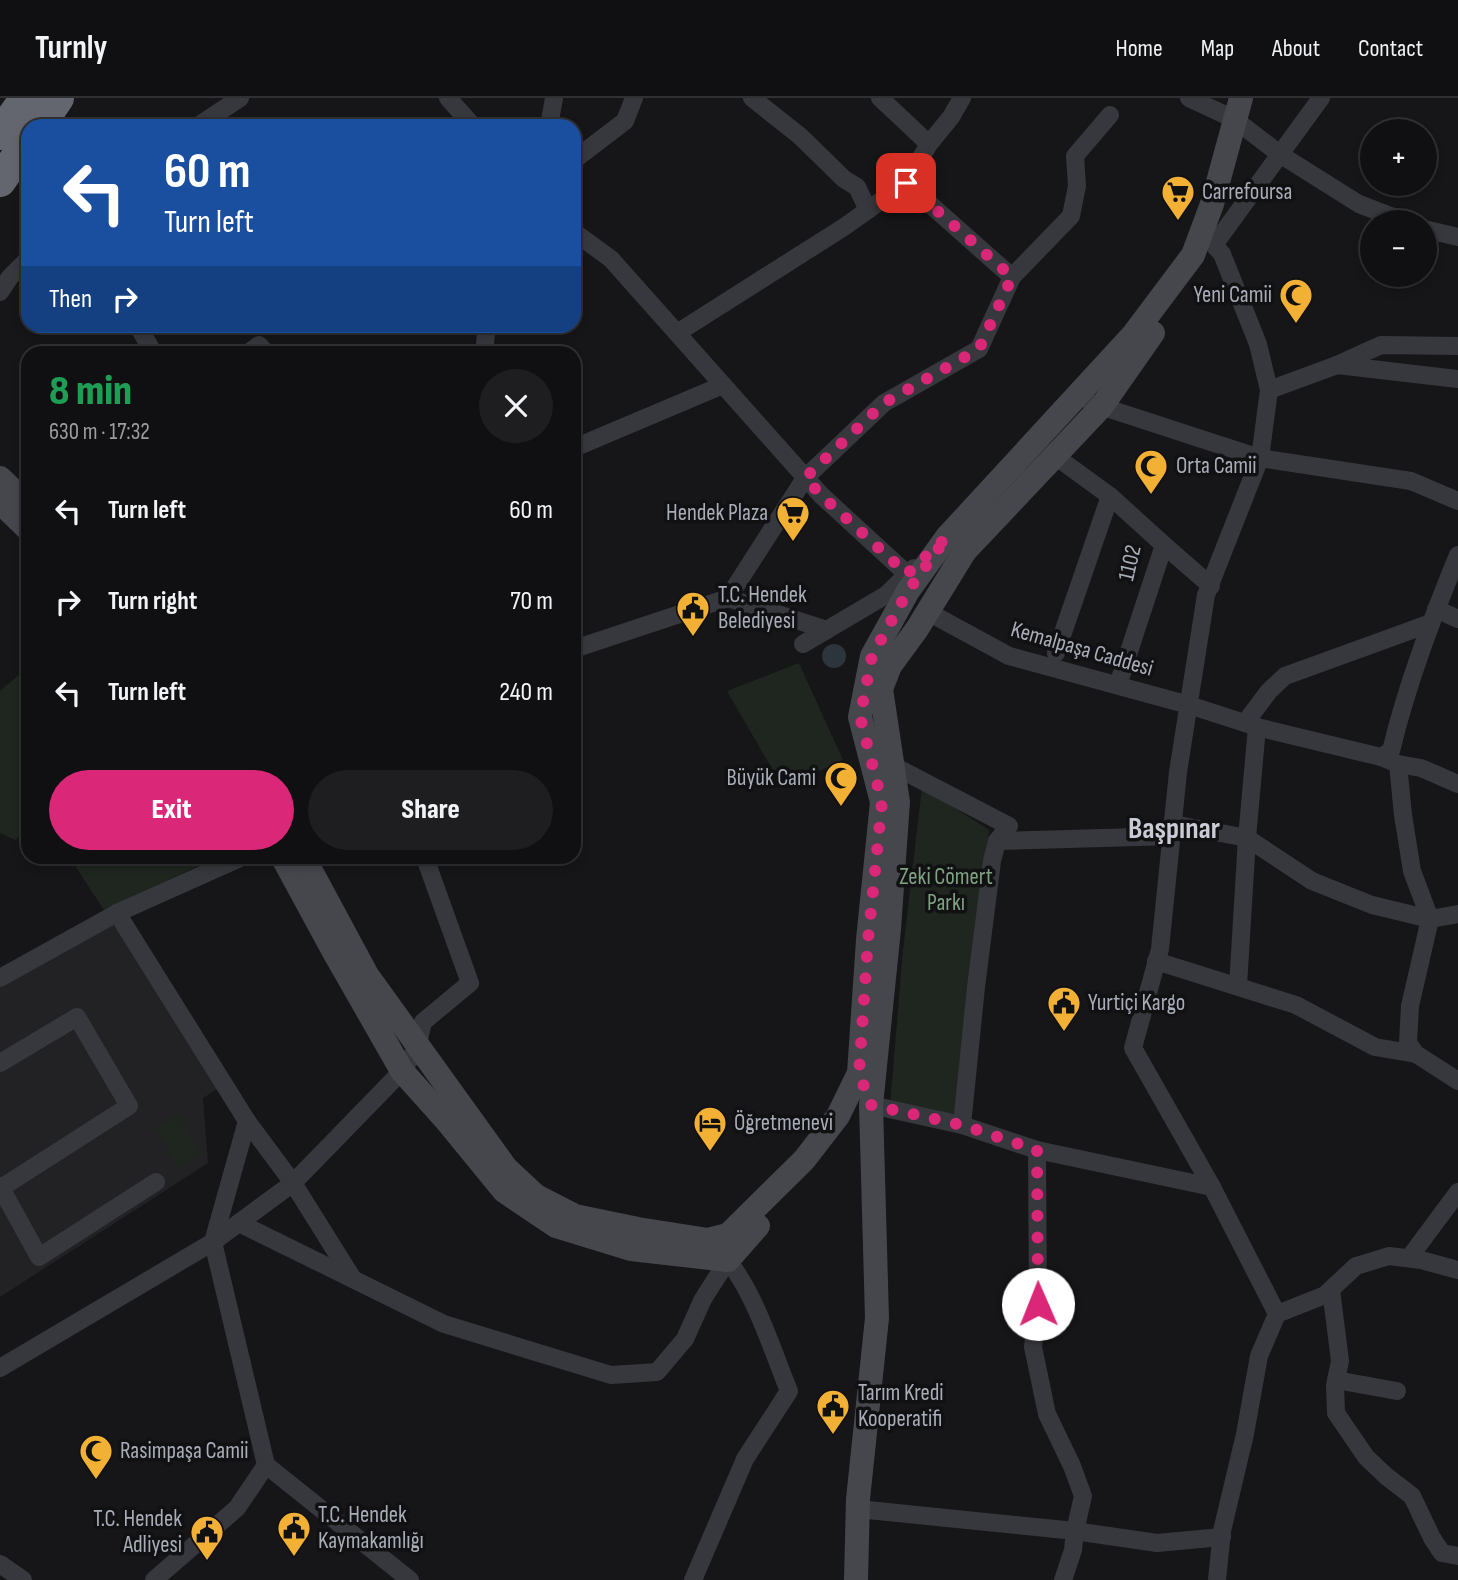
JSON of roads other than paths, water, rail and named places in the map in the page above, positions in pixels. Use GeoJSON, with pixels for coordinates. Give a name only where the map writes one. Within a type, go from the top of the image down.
{"type":"FeatureCollection","features":[{"type":"Feature","properties":{"kind":"highway"},"geometry":{"type":"LineString","coordinates":[[0,134],[26,98]]}},
{"type":"Feature","properties":{"kind":"highway"},"geometry":{"type":"LineString","coordinates":[[43,119],[58,98]]}},
{"type":"Feature","properties":{"kind":"highway"},"geometry":{"type":"LineString","coordinates":[[0,181],[21,151]]}},
{"type":"Feature","properties":{"kind":"main road"},"geometry":{"type":"LineString","coordinates":[[856,1580],[858,1509],[877,1318],[871,1105],[889,929],[898,802],[881,689],[890,666],[928,612],[965,551],[1102,406],[1203,250],[1237,108]]}},
{"type":"Feature","properties":{"kind":"main road"},"geometry":{"type":"LineString","coordinates":[[307,864],[367,975],[417,1048],[506,1168],[536,1196],[575,1216],[708,1240],[729,1235],[804,1160],[838,1116],[859,1073],[868,940],[882,802],[860,717],[872,656],[908,591],[947,537],[1077,398],[1203,250]]}},
{"type":"Feature","properties":{"kind":"main road"},"geometry":{"type":"LineString","coordinates":[[0,478],[21,498]]}},
{"type":"Feature","properties":{"kind":"main road"},"geometry":{"type":"LineString","coordinates":[[0,502],[21,522]]}},
{"type":"Feature","properties":{"kind":"main road"},"geometry":{"type":"LineString","coordinates":[[286,864],[402,1071],[505,1191],[556,1226],[631,1249],[727,1259],[871,1105]]}},
{"type":"Feature","properties":{"kind":"main road"},"geometry":{"type":"LineString","coordinates":[[859,1073],[871,1105]]}},
{"type":"Feature","properties":{"kind":"street"},"geometry":{"type":"LineString","coordinates":[[208,119],[240,98]]}},
{"type":"Feature","properties":{"kind":"street"},"geometry":{"type":"LineString","coordinates":[[448,98],[467,119]]}},
{"type":"Feature","properties":{"kind":"street"},"geometry":{"type":"LineString","coordinates":[[550,119],[554,98]]}},
{"type":"Feature","properties":{"kind":"street"},"geometry":{"type":"LineString","coordinates":[[581,155],[625,121],[634,98]]}},
{"type":"Feature","properties":{"kind":"street"},"geometry":{"type":"LineString","coordinates":[[752,98],[857,187],[868,210]]}},
{"type":"Feature","properties":{"kind":"street"},"geometry":{"type":"LineString","coordinates":[[880,98],[929,144]]}},
{"type":"Feature","properties":{"kind":"street"},"geometry":{"type":"LineString","coordinates":[[677,333],[906,183],[929,144],[951,117],[962,98]]}},
{"type":"Feature","properties":{"kind":"street"},"geometry":{"type":"LineString","coordinates":[[1189,98],[1237,108],[1281,155],[1359,204],[1375,210]]}},
{"type":"Feature","properties":{"kind":"street"},"geometry":{"type":"LineString","coordinates":[[1277,1314],[1212,1187],[1133,1048],[1160,949],[1172,830],[1206,595],[1260,458],[1269,390],[1258,344],[1222,254],[1203,250],[1281,155],[1321,98]]}},
{"type":"Feature","properties":{"kind":"street"},"geometry":{"type":"LineString","coordinates":[[729,598],[805,478],[884,403],[979,349],[1012,277],[1071,216],[1077,186],[1075,156],[1110,115]]}},
{"type":"Feature","properties":{"kind":"street"},"geometry":{"type":"LineString","coordinates":[[906,183],[1012,277]]}},
{"type":"Feature","properties":{"kind":"street"},"geometry":{"type":"LineString","coordinates":[[1437,232],[1458,237]]}},
{"type":"Feature","properties":{"kind":"street"},"geometry":{"type":"LineString","coordinates":[[581,237],[611,259],[821,495],[907,574]]}},
{"type":"Feature","properties":{"kind":"street"},"geometry":{"type":"LineString","coordinates":[[0,292],[9,277],[21,266]]}},
{"type":"Feature","properties":{"kind":"street"},"geometry":{"type":"LineString","coordinates":[[1269,390],[1337,365],[1381,345],[1458,346]]}},
{"type":"Feature","properties":{"kind":"street"},"geometry":{"type":"LineString","coordinates":[[1337,365],[1458,379]]}},
{"type":"Feature","properties":{"kind":"street"},"geometry":{"type":"LineString","coordinates":[[581,445],[723,385]]}},
{"type":"Feature","properties":{"kind":"street"},"geometry":{"type":"LineString","coordinates":[[1077,398],[1260,458],[1411,481],[1458,501]]}},
{"type":"Feature","properties":{"kind":"street","name":"1102"},"geometry":{"type":"LineString","coordinates":[[1055,456],[1110,496],[1164,545],[1118,685]]}},
{"type":"Feature","properties":{"kind":"street"},"geometry":{"type":"LineString","coordinates":[[1056,653],[1110,496]]}},
{"type":"Feature","properties":{"kind":"street"},"geometry":{"type":"LineString","coordinates":[[803,644],[886,595],[947,537]]}},
{"type":"Feature","properties":{"kind":"street"},"geometry":{"type":"LineString","coordinates":[[1164,545],[1211,586]]}},
{"type":"Feature","properties":{"kind":"street"},"geometry":{"type":"LineString","coordinates":[[1381,757],[1391,751],[1399,715],[1458,555]]}},
{"type":"Feature","properties":{"kind":"street"},"geometry":{"type":"LineString","coordinates":[[581,647],[729,598],[827,630]]}},
{"type":"Feature","properties":{"kind":"street","name":"Kemalpaşa Caddesi"},"geometry":{"type":"LineString","coordinates":[[928,612],[1009,656],[1189,705],[1251,725],[1422,768],[1458,784]]}},
{"type":"Feature","properties":{"kind":"street"},"geometry":{"type":"LineString","coordinates":[[1238,986],[1251,725],[1269,691],[1285,676],[1434,616],[1458,619]]}},
{"type":"Feature","properties":{"kind":"street"},"geometry":{"type":"LineString","coordinates":[[891,759],[1009,826],[997,841],[976,987],[962,1125]]}},
{"type":"Feature","properties":{"kind":"street"},"geometry":{"type":"LineString","coordinates":[[1398,764],[1412,871],[1430,919],[1410,1006],[1408,1043],[1416,1054],[1458,1080]]}},
{"type":"Feature","properties":{"kind":"street"},"geometry":{"type":"LineString","coordinates":[[997,841],[1172,830],[1247,838],[1312,881],[1372,905],[1430,919],[1458,914]]}},
{"type":"Feature","properties":{"kind":"street"},"geometry":{"type":"LineString","coordinates":[[0,978],[117,914],[227,864]]}},
{"type":"Feature","properties":{"kind":"street"},"geometry":{"type":"LineString","coordinates":[[0,1368],[213,1242],[239,1223],[293,1183],[402,1071],[417,1048],[424,1022],[470,983],[427,864]]}},
{"type":"Feature","properties":{"kind":"street"},"geometry":{"type":"LineString","coordinates":[[117,914],[247,1122],[293,1183],[353,1279]]}},
{"type":"Feature","properties":{"kind":"street"},"geometry":{"type":"LineString","coordinates":[[1156,961],[1296,1005],[1374,1047],[1416,1054]]}},
{"type":"Feature","properties":{"kind":"street"},"geometry":{"type":"LineString","coordinates":[[0,1063],[77,1017],[130,1105],[0,1187],[39,1257],[156,1182]]}},
{"type":"Feature","properties":{"kind":"street"},"geometry":{"type":"LineString","coordinates":[[871,1105],[962,1125],[1037,1150],[1212,1187]]}},
{"type":"Feature","properties":{"kind":"street"},"geometry":{"type":"LineString","coordinates":[[247,1122],[213,1242],[266,1465],[410,1580]]}},
{"type":"Feature","properties":{"kind":"street"},"geometry":{"type":"LineString","coordinates":[[1037,1150],[1038,1304],[1033,1347],[1047,1414],[1083,1496],[1073,1550],[1063,1580]]}},
{"type":"Feature","properties":{"kind":"street"},"geometry":{"type":"LineString","coordinates":[[1409,1258],[1458,1192]]}},
{"type":"Feature","properties":{"kind":"street"},"geometry":{"type":"LineString","coordinates":[[239,1223],[444,1324],[611,1375],[657,1372],[685,1339],[703,1299],[727,1259]]}},
{"type":"Feature","properties":{"kind":"street"},"geometry":{"type":"LineString","coordinates":[[693,1580],[745,1459],[789,1391],[744,1286],[727,1259],[708,1240]]}},
{"type":"Feature","properties":{"kind":"street"},"geometry":{"type":"LineString","coordinates":[[1217,1580],[1222,1536],[1259,1356],[1277,1314],[1325,1295],[1356,1266],[1389,1256],[1458,1270]]}},
{"type":"Feature","properties":{"kind":"street"},"geometry":{"type":"LineString","coordinates":[[1331,1290],[1340,1361],[1336,1380],[1336,1413],[1366,1457],[1412,1496],[1442,1553],[1458,1556]]}},
{"type":"Feature","properties":{"kind":"street"},"geometry":{"type":"LineString","coordinates":[[1336,1380],[1397,1391]]}},
{"type":"Feature","properties":{"kind":"street"},"geometry":{"type":"LineString","coordinates":[[155,1580],[237,1508],[266,1465]]}},
{"type":"Feature","properties":{"kind":"street"},"geometry":{"type":"LineString","coordinates":[[858,1509],[1075,1531],[1157,1543],[1222,1536]]}},
{"type":"Feature","properties":{"kind":"street"},"geometry":{"type":"LineString","coordinates":[[0,1564],[23,1580]]}},
{"type":"Feature","properties":{"kind":"place","name":"Carrefoursa"},"geometry":{"type":"Point","coordinates":[1178,222]}},
{"type":"Feature","properties":{"kind":"place","name":"Yeni Camii"},"geometry":{"type":"Point","coordinates":[1296,325]}},
{"type":"Feature","properties":{"kind":"place","name":"Orta Camii"},"geometry":{"type":"Point","coordinates":[1151,496]}},
{"type":"Feature","properties":{"kind":"place","name":"Hendek Plaza"},"geometry":{"type":"Point","coordinates":[793,543]}},
{"type":"Feature","properties":{"kind":"place","name":"T.C. Hendek Belediyesi"},"geometry":{"type":"Point","coordinates":[693,638]}},
{"type":"Feature","properties":{"kind":"place","name":"Büyük Cami"},"geometry":{"type":"Point","coordinates":[841,808]}},
{"type":"Feature","properties":{"kind":"place","name":"Yurtiçi Kargo"},"geometry":{"type":"Point","coordinates":[1064,1033]}},
{"type":"Feature","properties":{"kind":"place","name":"Öğretmenevi"},"geometry":{"type":"Point","coordinates":[710,1153]}},
{"type":"Feature","properties":{"kind":"place","name":"Tarım Kredi Kooperatifi"},"geometry":{"type":"Point","coordinates":[833,1436]}},
{"type":"Feature","properties":{"kind":"place","name":"Rasimpaşa Camii"},"geometry":{"type":"Point","coordinates":[96,1481]}},
{"type":"Feature","properties":{"kind":"place","name":"T.C. Hendek Kaymakamlığı"},"geometry":{"type":"Point","coordinates":[294,1558]}},
{"type":"Feature","properties":{"kind":"place","name":"T.C. Hendek Adliyesi"},"geometry":{"type":"Point","coordinates":[207,1562]}},
{"type":"Feature","properties":{"kind":"district","name":"Başpınar"},"geometry":{"type":"Point","coordinates":[1174,829]}},
{"type":"Feature","properties":{"kind":"park label","name":"Zeki Cömert Parkı"},"geometry":{"type":"Point","coordinates":[946,890]}}]}
